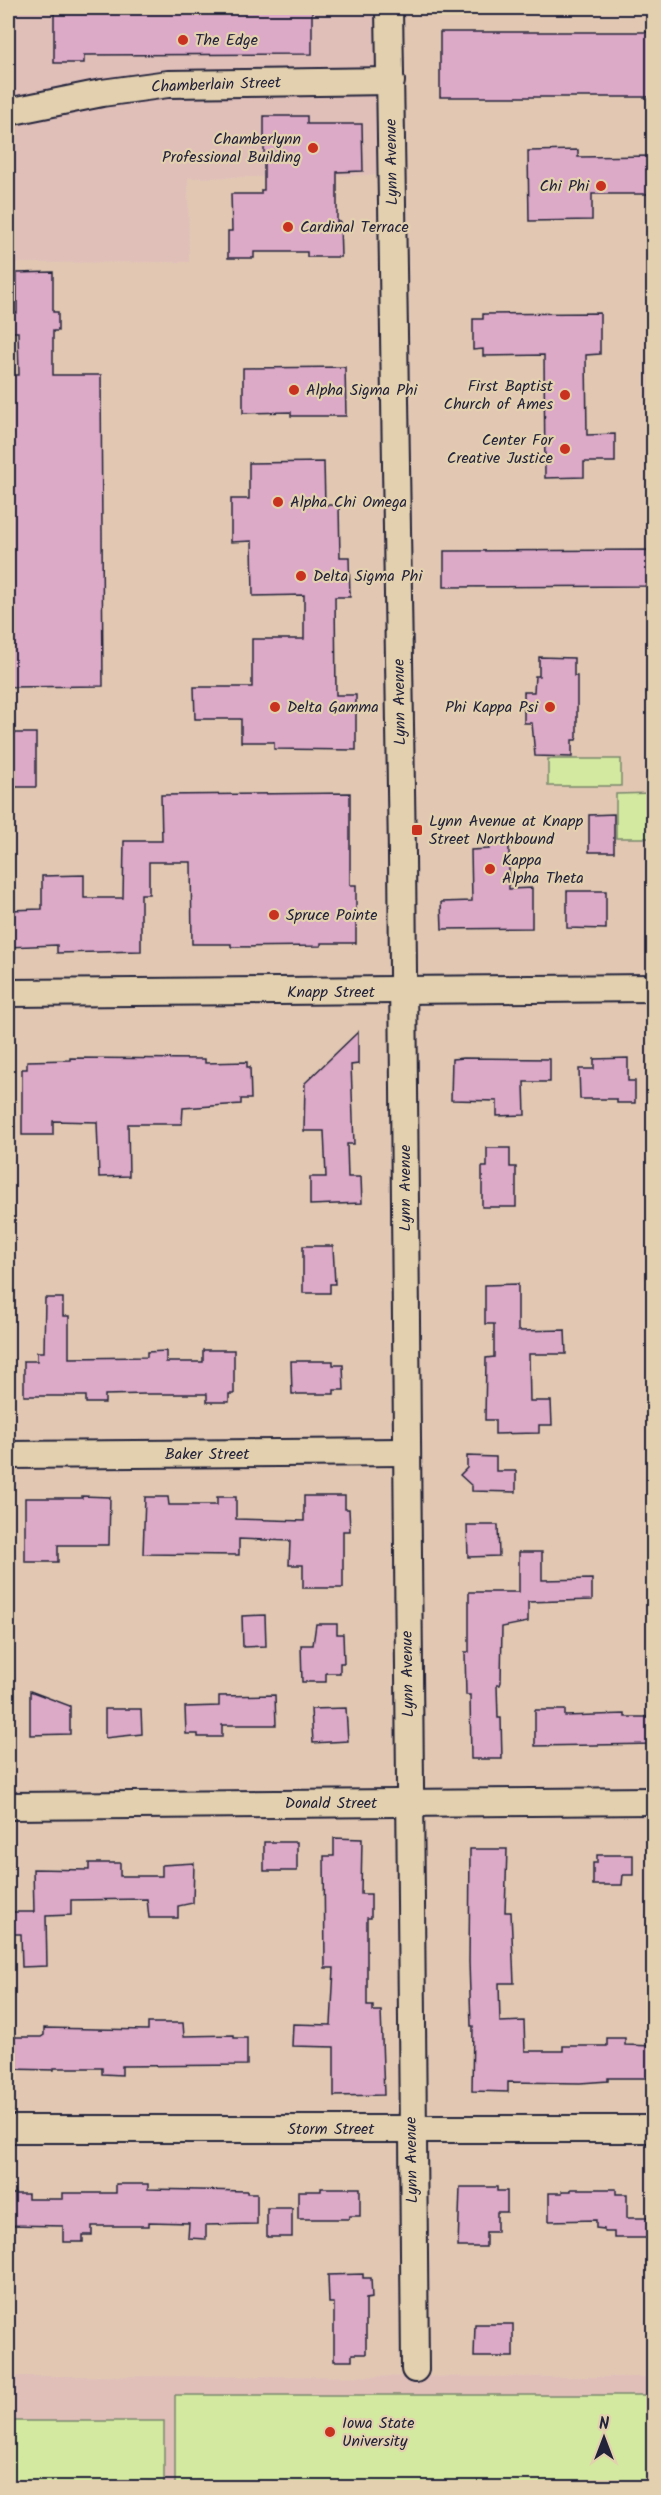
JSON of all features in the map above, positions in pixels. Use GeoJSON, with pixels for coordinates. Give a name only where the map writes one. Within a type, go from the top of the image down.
{"type":"FeatureCollection","features":[{"type":"Feature","properties":{"kind":"street","name":"Lynn Avenue"},"geometry":{"type":"LineString","coordinates":[[389,8],[404,991],[406,1452],[416,2369]]}},
{"type":"Feature","properties":{"kind":"street","name":"Chamberlain Street"},"geometry":{"type":"LineString","coordinates":[[8,112],[102,93],[168,84],[391,81]]}},
{"type":"Feature","properties":{"kind":"street","name":"Knapp Street"},"geometry":{"type":"LineString","coordinates":[[8,993],[654,988]]}},
{"type":"Feature","properties":{"kind":"street","name":"Baker Street"},"geometry":{"type":"LineString","coordinates":[[8,1455],[406,1452]]}},
{"type":"Feature","properties":{"kind":"street","name":"Donald Street"},"geometry":{"type":"LineString","coordinates":[[8,1806],[654,1801]]}},
{"type":"Feature","properties":{"kind":"street","name":"Storm Street"},"geometry":{"type":"LineString","coordinates":[[8,2129],[654,2129]]}},
{"type":"Feature","properties":{"kind":"shaded area"},"geometry":{"type":"Polygon","coordinates":[[[8,8],[375,8],[379,175],[188,178],[189,262],[8,263],[8,8]]]}},
{"type":"Feature","properties":{"kind":"shaded area","name":"Iowa State University"},"geometry":{"type":"Polygon","coordinates":[[[8,2376],[653,2377],[653,2487],[8,2487],[8,2376]]]}},
{"type":"Feature","properties":{"kind":"green space"},"geometry":{"type":"Polygon","coordinates":[[[548,759],[621,759],[621,786],[548,786],[548,759]]]}},
{"type":"Feature","properties":{"kind":"green space"},"geometry":{"type":"Polygon","coordinates":[[[653,793],[653,838],[616,838],[616,794],[653,793]]]}},
{"type":"Feature","properties":{"kind":"green space","name":"Iowa State University"},"geometry":{"type":"Polygon","coordinates":[[[175,2395],[653,2395],[653,2487],[175,2487],[175,2395]]]}},
{"type":"Feature","properties":{"kind":"green space"},"geometry":{"type":"Polygon","coordinates":[[[8,2421],[164,2421],[164,2487],[8,2487],[8,2421]]]}},
{"type":"Feature","properties":{"kind":"building","name":"The Edge"},"geometry":{"type":"Polygon","coordinates":[[[54,8],[312,8],[312,54],[84,55],[84,63],[54,63],[54,8]]]}},
{"type":"Feature","properties":{"kind":"building"},"geometry":{"type":"Polygon","coordinates":[[[440,32],[654,32],[654,97],[440,97],[440,32]]]}},
{"type":"Feature","properties":{"kind":"building"},"geometry":{"type":"Polygon","coordinates":[[[264,116],[307,116],[307,124],[362,124],[363,171],[337,172],[337,222],[340,222],[341,257],[307,257],[307,252],[254,252],[254,258],[228,258],[228,231],[232,231],[231,194],[261,194],[261,190],[264,190],[264,116]]]}},
{"type":"Feature","properties":{"kind":"building","name":"Chi Phi"},"geometry":{"type":"Polygon","coordinates":[[[578,150],[578,157],[652,156],[652,194],[592,194],[592,220],[529,221],[528,151],[578,150]]]}},
{"type":"Feature","properties":{"kind":"building"},"geometry":{"type":"Polygon","coordinates":[[[53,272],[53,312],[58,312],[58,331],[53,331],[53,375],[101,375],[103,686],[8,687],[8,375],[19,375],[18,332],[8,332],[8,313],[17,313],[17,273],[53,272]]]}},
{"type":"Feature","properties":{"kind":"building","name":"First Baptist Church of Ames"},"geometry":{"type":"Polygon","coordinates":[[[600,313],[600,354],[586,355],[587,435],[615,434],[615,462],[584,462],[584,477],[545,478],[544,355],[483,356],[483,349],[473,350],[473,319],[483,319],[483,314],[600,313]]]}},
{"type":"Feature","properties":{"kind":"building","name":"Alpha Sigma Phi"},"geometry":{"type":"Polygon","coordinates":[[[345,367],[346,416],[291,416],[291,412],[243,413],[243,368],[345,367]]]}},
{"type":"Feature","properties":{"kind":"building"},"geometry":{"type":"Polygon","coordinates":[[[324,462],[325,505],[339,505],[340,557],[349,557],[350,597],[335,597],[336,695],[356,695],[356,750],[274,749],[274,742],[241,742],[241,719],[195,719],[194,687],[252,687],[252,639],[304,639],[304,595],[253,596],[252,541],[231,542],[231,499],[249,499],[249,463],[324,462]]]}},
{"type":"Feature","properties":{"kind":"building"},"geometry":{"type":"Polygon","coordinates":[[[654,550],[654,586],[444,587],[444,551],[654,550]]]}},
{"type":"Feature","properties":{"kind":"building","name":"Phi Kappa Psi"},"geometry":{"type":"Polygon","coordinates":[[[539,657],[574,658],[574,676],[577,676],[577,737],[576,740],[572,740],[572,757],[535,756],[532,723],[524,723],[524,692],[534,692],[535,676],[539,676],[539,657]]]}},
{"type":"Feature","properties":{"kind":"building"},"geometry":{"type":"Polygon","coordinates":[[[8,733],[36,733],[36,787],[8,787],[8,733]]]}},
{"type":"Feature","properties":{"kind":"building"},"geometry":{"type":"Polygon","coordinates":[[[350,793],[350,885],[356,885],[356,943],[321,943],[321,946],[231,947],[231,944],[192,944],[191,862],[149,862],[149,894],[141,894],[141,951],[57,953],[57,945],[8,947],[8,910],[42,909],[42,876],[84,875],[84,898],[123,898],[124,841],[162,841],[161,795],[350,793]]]}},
{"type":"Feature","properties":{"kind":"building"},"geometry":{"type":"Polygon","coordinates":[[[614,814],[614,852],[589,852],[589,815],[614,814]]]}},
{"type":"Feature","properties":{"kind":"building","name":"Kappa Alpha Theta"},"geometry":{"type":"Polygon","coordinates":[[[509,843],[509,889],[532,888],[532,928],[442,929],[441,902],[472,901],[471,850],[489,849],[488,844],[509,843]]]}},
{"type":"Feature","properties":{"kind":"building"},"geometry":{"type":"Polygon","coordinates":[[[567,891],[606,891],[606,929],[567,928],[567,891]]]}},
{"type":"Feature","properties":{"kind":"building"},"geometry":{"type":"Polygon","coordinates":[[[358,1032],[358,1064],[351,1065],[354,1144],[347,1144],[348,1177],[361,1177],[362,1203],[310,1205],[310,1177],[326,1177],[324,1131],[304,1131],[305,1083],[358,1032]]]}},
{"type":"Feature","properties":{"kind":"building"},"geometry":{"type":"Polygon","coordinates":[[[70,1058],[205,1059],[205,1063],[247,1062],[247,1067],[250,1067],[251,1099],[241,1099],[241,1104],[183,1108],[182,1124],[128,1124],[129,1176],[99,1177],[97,1122],[53,1121],[53,1135],[22,1135],[22,1069],[27,1069],[27,1061],[70,1060],[70,1058]]]}},
{"type":"Feature","properties":{"kind":"building"},"geometry":{"type":"Polygon","coordinates":[[[628,1058],[628,1081],[635,1081],[635,1103],[617,1103],[617,1099],[580,1099],[579,1069],[594,1069],[594,1059],[628,1058]]]}},
{"type":"Feature","properties":{"kind":"building"},"geometry":{"type":"Polygon","coordinates":[[[452,1059],[550,1059],[550,1082],[524,1082],[525,1115],[497,1116],[497,1101],[451,1100],[452,1059]]]}},
{"type":"Feature","properties":{"kind":"building"},"geometry":{"type":"Polygon","coordinates":[[[487,1148],[510,1148],[510,1167],[516,1167],[516,1207],[482,1207],[482,1167],[487,1167],[487,1148]]]}},
{"type":"Feature","properties":{"kind":"building"},"geometry":{"type":"Polygon","coordinates":[[[303,1246],[333,1246],[335,1284],[330,1284],[330,1293],[303,1293],[303,1246]]]}},
{"type":"Feature","properties":{"kind":"building"},"geometry":{"type":"Polygon","coordinates":[[[518,1284],[518,1331],[565,1330],[566,1354],[529,1354],[530,1401],[551,1401],[552,1425],[539,1425],[539,1433],[495,1434],[495,1420],[485,1420],[486,1358],[494,1357],[494,1324],[485,1324],[485,1285],[518,1284]]]}},
{"type":"Feature","properties":{"kind":"building"},"geometry":{"type":"Polygon","coordinates":[[[45,1298],[63,1298],[63,1316],[69,1316],[69,1358],[147,1357],[147,1352],[166,1351],[166,1362],[203,1362],[203,1350],[234,1350],[234,1394],[229,1394],[229,1402],[207,1402],[207,1394],[105,1395],[105,1403],[86,1403],[86,1396],[24,1396],[24,1361],[37,1361],[37,1352],[44,1352],[45,1298]]]}},
{"type":"Feature","properties":{"kind":"building"},"geometry":{"type":"Polygon","coordinates":[[[291,1361],[333,1361],[333,1365],[343,1365],[344,1390],[334,1390],[334,1394],[292,1394],[291,1361]]]}},
{"type":"Feature","properties":{"kind":"building"},"geometry":{"type":"Polygon","coordinates":[[[467,1456],[496,1457],[496,1471],[516,1471],[516,1492],[472,1491],[472,1486],[460,1475],[467,1468],[467,1456]]]}},
{"type":"Feature","properties":{"kind":"building"},"geometry":{"type":"Polygon","coordinates":[[[82,1496],[110,1497],[109,1545],[58,1545],[58,1562],[25,1562],[25,1498],[82,1498],[82,1496]]]}},
{"type":"Feature","properties":{"kind":"building"},"geometry":{"type":"Polygon","coordinates":[[[304,1496],[345,1496],[345,1509],[349,1509],[350,1531],[343,1531],[343,1588],[303,1588],[303,1565],[289,1565],[290,1541],[239,1539],[239,1555],[143,1554],[145,1497],[168,1497],[169,1505],[217,1505],[217,1497],[236,1497],[236,1519],[304,1521],[304,1496]]]}},
{"type":"Feature","properties":{"kind":"building"},"geometry":{"type":"Polygon","coordinates":[[[467,1525],[498,1525],[499,1556],[468,1557],[467,1525]]]}},
{"type":"Feature","properties":{"kind":"building"},"geometry":{"type":"Polygon","coordinates":[[[519,1552],[542,1552],[542,1580],[592,1579],[592,1600],[528,1602],[528,1622],[502,1627],[501,1682],[497,1685],[502,1759],[471,1759],[470,1695],[466,1695],[465,1652],[469,1652],[469,1592],[519,1592],[519,1552]]]}},
{"type":"Feature","properties":{"kind":"building"},"geometry":{"type":"Polygon","coordinates":[[[265,1615],[266,1646],[243,1647],[242,1616],[265,1615]]]}},
{"type":"Feature","properties":{"kind":"building"},"geometry":{"type":"Polygon","coordinates":[[[316,1624],[337,1624],[337,1634],[343,1634],[344,1663],[340,1663],[340,1673],[326,1673],[326,1682],[302,1682],[301,1645],[313,1645],[316,1624]]]}},
{"type":"Feature","properties":{"kind":"building"},"geometry":{"type":"Polygon","coordinates":[[[30,1691],[70,1706],[70,1734],[30,1735],[30,1691]]]}},
{"type":"Feature","properties":{"kind":"building"},"geometry":{"type":"Polygon","coordinates":[[[275,1695],[276,1725],[222,1725],[222,1737],[198,1737],[198,1734],[186,1734],[185,1707],[219,1706],[219,1696],[275,1695]]]}},
{"type":"Feature","properties":{"kind":"building"},"geometry":{"type":"Polygon","coordinates":[[[346,1708],[348,1741],[313,1743],[311,1709],[346,1708]]]}},
{"type":"Feature","properties":{"kind":"building"},"geometry":{"type":"Polygon","coordinates":[[[105,1709],[141,1709],[142,1734],[105,1738],[105,1709]]]}},
{"type":"Feature","properties":{"kind":"building"},"geometry":{"type":"Polygon","coordinates":[[[535,1710],[565,1710],[565,1716],[625,1714],[625,1717],[654,1717],[654,1744],[535,1746],[535,1710]]]}},
{"type":"Feature","properties":{"kind":"building"},"geometry":{"type":"Polygon","coordinates":[[[334,1838],[362,1839],[361,1894],[371,1894],[371,1918],[367,1918],[367,2006],[373,2006],[373,2011],[381,2011],[384,2095],[334,2096],[334,2047],[292,2046],[293,2024],[331,2025],[334,1968],[325,1968],[324,1856],[334,1856],[334,1838]]]}},
{"type":"Feature","properties":{"kind":"building"},"geometry":{"type":"Polygon","coordinates":[[[264,1842],[297,1842],[297,1871],[264,1871],[264,1842]]]}},
{"type":"Feature","properties":{"kind":"building"},"geometry":{"type":"Polygon","coordinates":[[[470,1849],[507,1849],[505,1912],[511,1912],[514,1983],[499,1983],[500,2022],[524,2021],[525,2051],[563,2051],[563,2046],[607,2046],[607,2038],[625,2038],[625,2045],[654,2046],[654,2078],[608,2078],[608,2081],[580,2083],[508,2082],[508,2092],[472,2091],[473,2026],[471,2026],[469,1962],[470,1849]]]}},
{"type":"Feature","properties":{"kind":"building"},"geometry":{"type":"Polygon","coordinates":[[[597,1855],[633,1855],[633,1875],[623,1875],[622,1885],[593,1885],[593,1863],[597,1863],[597,1855]]]}},
{"type":"Feature","properties":{"kind":"building"},"geometry":{"type":"Polygon","coordinates":[[[89,1863],[120,1863],[120,1876],[162,1876],[162,1865],[194,1863],[193,1903],[178,1906],[178,1918],[149,1918],[147,1899],[71,1900],[71,1915],[46,1916],[47,1966],[22,1967],[21,1934],[8,1934],[8,1912],[34,1912],[33,1869],[89,1870],[89,1863]]]}},
{"type":"Feature","properties":{"kind":"building"},"geometry":{"type":"Polygon","coordinates":[[[148,2023],[183,2023],[184,2036],[234,2035],[234,2038],[247,2038],[247,2065],[122,2066],[122,2075],[102,2074],[102,2068],[8,2069],[8,2037],[41,2037],[44,2035],[44,2028],[148,2030],[148,2023]]]}},
{"type":"Feature","properties":{"kind":"building"},"geometry":{"type":"Polygon","coordinates":[[[116,2184],[148,2184],[148,2189],[257,2193],[257,2224],[206,2225],[206,2239],[188,2238],[189,2223],[149,2222],[149,2226],[92,2226],[92,2235],[83,2235],[83,2242],[63,2242],[63,2226],[8,2225],[8,2194],[28,2194],[28,2199],[63,2199],[63,2193],[116,2193],[116,2184]]]}},
{"type":"Feature","properties":{"kind":"building"},"geometry":{"type":"Polygon","coordinates":[[[460,2187],[497,2187],[497,2191],[507,2191],[507,2212],[497,2212],[497,2232],[486,2232],[486,2247],[458,2247],[460,2187]]]}},
{"type":"Feature","properties":{"kind":"building"},"geometry":{"type":"Polygon","coordinates":[[[321,2188],[360,2188],[360,2216],[349,2216],[349,2219],[298,2219],[298,2191],[321,2191],[321,2188]]]}},
{"type":"Feature","properties":{"kind":"building"},"geometry":{"type":"Polygon","coordinates":[[[571,2189],[616,2189],[616,2194],[627,2194],[627,2218],[654,2218],[654,2238],[614,2238],[614,2232],[604,2232],[604,2229],[596,2228],[596,2220],[549,2221],[549,2193],[562,2193],[562,2191],[571,2191],[571,2189]]]}},
{"type":"Feature","properties":{"kind":"building"},"geometry":{"type":"Polygon","coordinates":[[[267,2208],[292,2208],[292,2237],[267,2237],[267,2208]]]}},
{"type":"Feature","properties":{"kind":"building"},"geometry":{"type":"Polygon","coordinates":[[[363,2274],[363,2278],[371,2278],[372,2298],[366,2299],[366,2354],[352,2354],[352,2361],[334,2361],[334,2303],[329,2303],[328,2275],[363,2274]]]}},
{"type":"Feature","properties":{"kind":"building"},"geometry":{"type":"Polygon","coordinates":[[[475,2324],[513,2324],[513,2357],[474,2357],[475,2324]]]}},
{"type":"Feature","properties":{"kind":"place","name":"The Edge"},"geometry":{"type":"Point","coordinates":[183,40]}},
{"type":"Feature","properties":{"kind":"place","name":"Chamberlynn Professional Building"},"geometry":{"type":"Point","coordinates":[313,148]}},
{"type":"Feature","properties":{"kind":"place","name":"Chi Phi"},"geometry":{"type":"Point","coordinates":[601,186]}},
{"type":"Feature","properties":{"kind":"place","name":"Cardinal Terrace"},"geometry":{"type":"Point","coordinates":[288,227]}},
{"type":"Feature","properties":{"kind":"place","name":"Alpha Sigma Phi"},"geometry":{"type":"Point","coordinates":[294,390]}},
{"type":"Feature","properties":{"kind":"place","name":"First Baptist Church of Ames"},"geometry":{"type":"Point","coordinates":[565,395]}},
{"type":"Feature","properties":{"kind":"place","name":"Center For Creative Justice"},"geometry":{"type":"Point","coordinates":[565,449]}},
{"type":"Feature","properties":{"kind":"place","name":"Alpha Chi Omega"},"geometry":{"type":"Point","coordinates":[278,502]}},
{"type":"Feature","properties":{"kind":"place","name":"Delta Sigma Phi"},"geometry":{"type":"Point","coordinates":[301,576]}},
{"type":"Feature","properties":{"kind":"place","name":"Delta Gamma"},"geometry":{"type":"Point","coordinates":[275,707]}},
{"type":"Feature","properties":{"kind":"place","name":"Phi Kappa Psi"},"geometry":{"type":"Point","coordinates":[550,707]}},
{"type":"Feature","properties":{"kind":"place","name":"Lynn Avenue at Knapp Street Northbound"},"geometry":{"type":"Point","coordinates":[417,830]}},
{"type":"Feature","properties":{"kind":"place","name":"Kappa Alpha Theta"},"geometry":{"type":"Point","coordinates":[490,869]}},
{"type":"Feature","properties":{"kind":"place","name":"Spruce Pointe"},"geometry":{"type":"Point","coordinates":[274,915]}},
{"type":"Feature","properties":{"kind":"place","name":"Iowa State University"},"geometry":{"type":"Point","coordinates":[330,2432]}}]}
